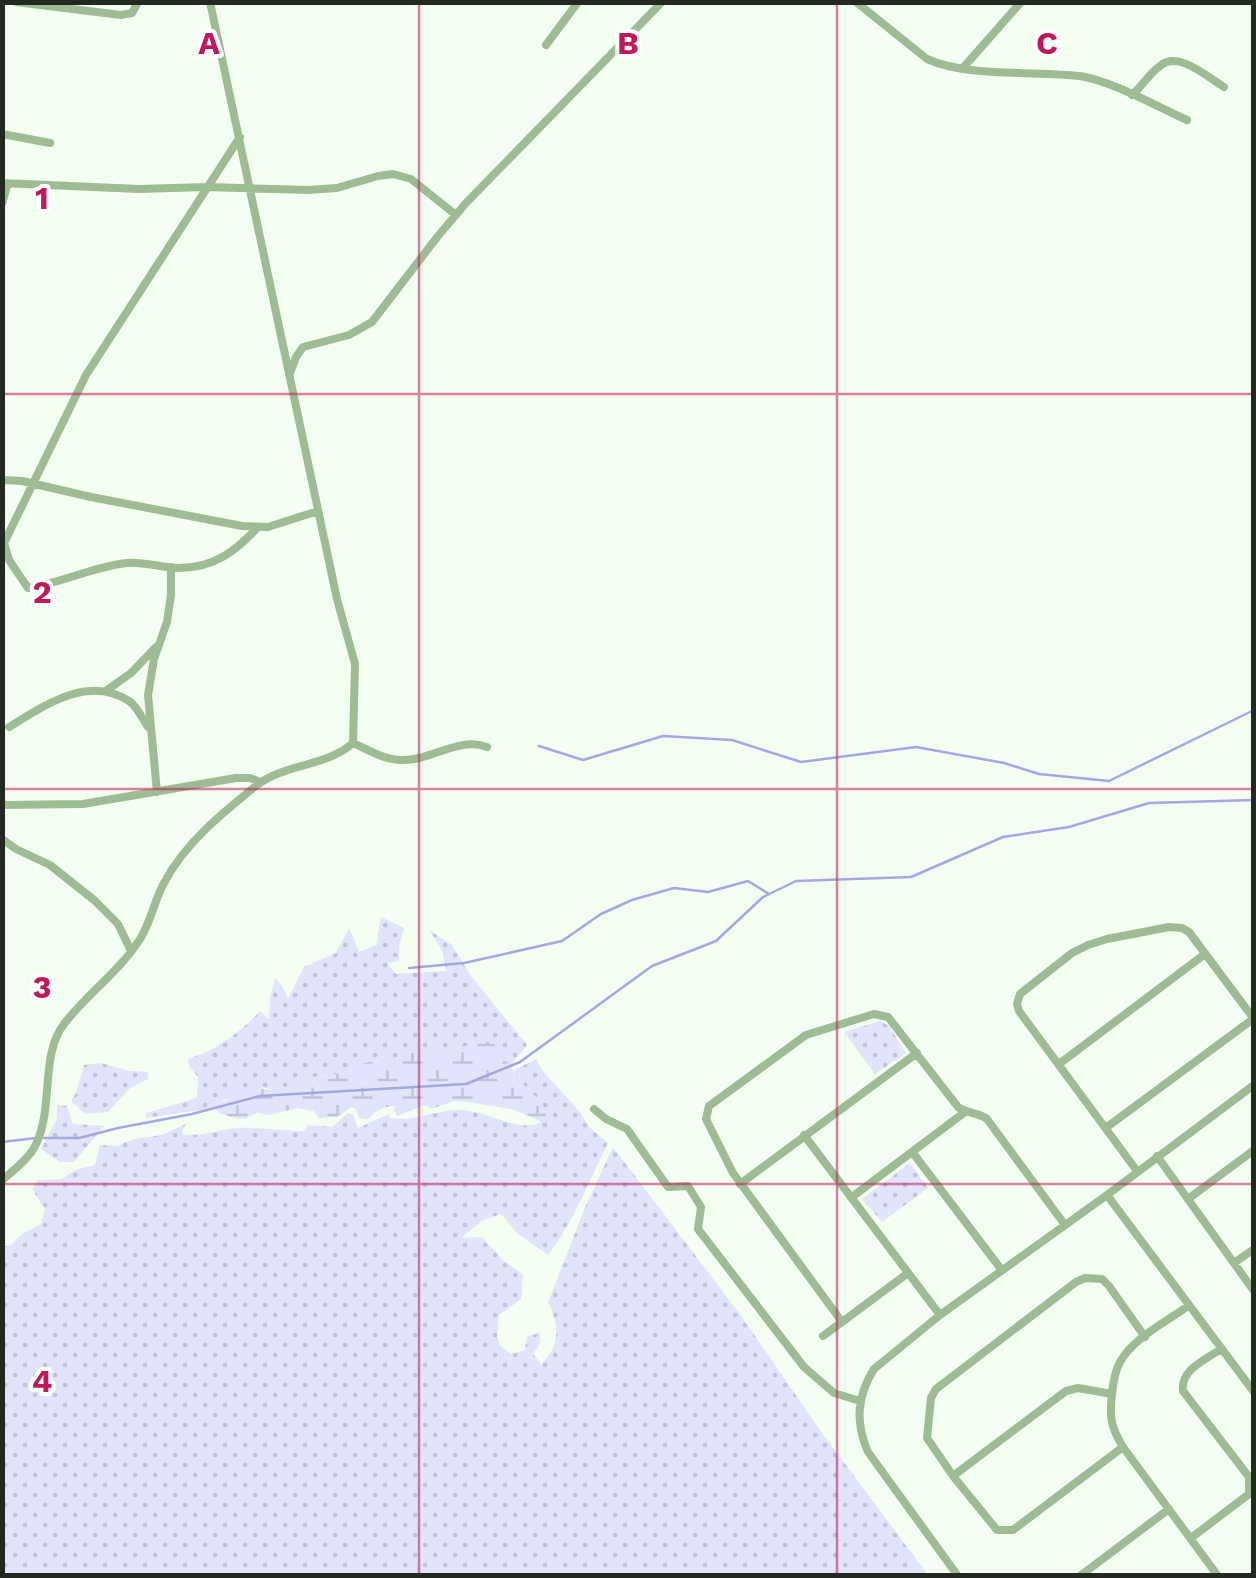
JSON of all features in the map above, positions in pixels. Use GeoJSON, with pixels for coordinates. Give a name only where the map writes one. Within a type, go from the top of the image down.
{"type":"FeatureCollection","features":[{"type":"Feature","properties":{"kind":"street"},"geometry":{"type":"LineString","coordinates":[[16,2],[78,6],[121,15],[132,12],[138,2]]}},
{"type":"Feature","properties":{"kind":"street"},"geometry":{"type":"LineString","coordinates":[[210,2],[336,599],[355,664],[354,743]]}},
{"type":"Feature","properties":{"kind":"street"},"geometry":{"type":"LineString","coordinates":[[546,45],[578,2]]}},
{"type":"Feature","properties":{"kind":"street"},"geometry":{"type":"LineString","coordinates":[[290,374],[303,348],[350,336],[372,322],[456,215],[662,2]]}},
{"type":"Feature","properties":{"kind":"street"},"geometry":{"type":"LineString","coordinates":[[856,2],[937,64],[1083,77],[1187,120]]}},
{"type":"Feature","properties":{"kind":"street"},"geometry":{"type":"LineString","coordinates":[[963,68],[1021,2]]}},
{"type":"Feature","properties":{"kind":"street"},"geometry":{"type":"LineString","coordinates":[[1132,95],[1162,63],[1171,60],[1180,61],[1224,87]]}},
{"type":"Feature","properties":{"kind":"street"},"geometry":{"type":"LineString","coordinates":[[2,134],[50,143]]}},
{"type":"Feature","properties":{"kind":"street"},"geometry":{"type":"LineString","coordinates":[[240,137],[86,374],[4,542],[9,560],[28,588],[123,564],[190,567],[222,560],[258,527]]}},
{"type":"Feature","properties":{"kind":"street"},"geometry":{"type":"LineString","coordinates":[[2,204],[5,183],[308,190],[336,188],[393,174],[411,178],[456,215]]}},
{"type":"Feature","properties":{"kind":"street"},"geometry":{"type":"LineString","coordinates":[[2,480],[242,526],[268,527],[318,510]]}},
{"type":"Feature","properties":{"kind":"street"},"geometry":{"type":"LineString","coordinates":[[157,792],[148,695],[154,658],[167,622],[171,567]]}},
{"type":"Feature","properties":{"kind":"street"},"geometry":{"type":"LineString","coordinates":[[106,691],[131,673],[159,644]]}},
{"type":"Feature","properties":{"kind":"street"},"geometry":{"type":"LineString","coordinates":[[9,727],[55,700],[81,691],[106,691],[132,702],[150,730]]}},
{"type":"Feature","properties":{"kind":"street"},"geometry":{"type":"LineString","coordinates":[[354,743],[400,760],[472,743],[487,747]]}},
{"type":"Feature","properties":{"kind":"street"},"geometry":{"type":"LineString","coordinates":[[2,1180],[32,1152],[42,1130],[52,1053],[62,1026],[139,941],[166,879],[197,837],[260,782],[328,759],[354,743]]}},
{"type":"Feature","properties":{"kind":"street"},"geometry":{"type":"LineString","coordinates":[[2,805],[83,804],[236,778],[260,782]]}},
{"type":"Feature","properties":{"kind":"street"},"geometry":{"type":"LineString","coordinates":[[2,839],[50,865],[94,900],[118,924],[131,951]]}},
{"type":"Feature","properties":{"kind":"street"},"geometry":{"type":"LineString","coordinates":[[1107,1127],[1253,1019],[1188,932],[1175,926],[1107,939],[1072,953],[1018,999],[1019,1011],[1137,1171]]}},
{"type":"Feature","properties":{"kind":"street"},"geometry":{"type":"LineString","coordinates":[[1060,1064],[1205,954]]}},
{"type":"Feature","properties":{"kind":"street"},"geometry":{"type":"LineString","coordinates":[[842,1322],[740,1184],[706,1119],[709,1106],[806,1035],[874,1014],[891,1018],[964,1112],[986,1119],[1065,1225]]}},
{"type":"Feature","properties":{"kind":"street"},"geometry":{"type":"LineString","coordinates":[[740,1184],[917,1053]]}},
{"type":"Feature","properties":{"kind":"street"},"geometry":{"type":"LineString","coordinates":[[958,1576],[868,1452],[862,1438],[860,1401],[874,1369],[940,1315],[1254,1085]]}},
{"type":"Feature","properties":{"kind":"street"},"geometry":{"type":"LineString","coordinates":[[594,1109],[628,1129],[668,1186],[688,1186],[701,1207],[698,1229],[804,1367],[834,1393],[860,1401]]}},
{"type":"Feature","properties":{"kind":"street"},"geometry":{"type":"LineString","coordinates":[[852,1197],[964,1112]]}},
{"type":"Feature","properties":{"kind":"street"},"geometry":{"type":"LineString","coordinates":[[804,1135],[940,1315]]}},
{"type":"Feature","properties":{"kind":"street"},"geometry":{"type":"LineString","coordinates":[[1188,1199],[1254,1150]]}},
{"type":"Feature","properties":{"kind":"street"},"geometry":{"type":"LineString","coordinates":[[913,1153],[1002,1269]]}},
{"type":"Feature","properties":{"kind":"street"},"geometry":{"type":"LineString","coordinates":[[1157,1156],[1254,1291]]}},
{"type":"Feature","properties":{"kind":"street"},"geometry":{"type":"LineString","coordinates":[[1106,1195],[1254,1392]]}},
{"type":"Feature","properties":{"kind":"street"},"geometry":{"type":"LineString","coordinates":[[1234,1264],[1254,1249]]}},
{"type":"Feature","properties":{"kind":"street"},"geometry":{"type":"LineString","coordinates":[[823,1336],[908,1273]]}},
{"type":"Feature","properties":{"kind":"street"},"geometry":{"type":"LineString","coordinates":[[1122,1448],[1013,1530],[1005,1532],[992,1526],[926,1434],[933,1393],[1084,1278],[1102,1279],[1109,1286],[1144,1338]]}},
{"type":"Feature","properties":{"kind":"street"},"geometry":{"type":"LineString","coordinates":[[1188,1306],[1120,1360],[1112,1394],[1111,1425],[1122,1448],[1218,1576]]}},
{"type":"Feature","properties":{"kind":"street"},"geometry":{"type":"LineString","coordinates":[[1191,1538],[1248,1494],[1250,1487],[1250,1477],[1181,1385],[1186,1373],[1220,1349]]}},
{"type":"Feature","properties":{"kind":"street"},"geometry":{"type":"LineString","coordinates":[[953,1476],[1066,1391],[1078,1388],[1112,1394]]}},
{"type":"Feature","properties":{"kind":"street"},"geometry":{"type":"LineString","coordinates":[[1080,1576],[1168,1509]]}},
{"type":"Feature","properties":{"kind":"green space"},"geometry":{"type":"Polygon","coordinates":[[[381,917],[404,928],[399,961],[387,963],[396,974],[446,971],[442,950],[429,930],[452,945],[471,976],[527,1045],[510,1066],[491,1041],[432,1053],[404,1052],[397,1063],[353,1067],[345,1073],[272,1090],[263,1087],[218,1102],[215,1108],[145,1118],[146,1113],[197,1098],[198,1077],[188,1059],[227,1040],[260,1011],[269,1019],[275,978],[288,999],[304,967],[336,953],[349,928],[359,952],[376,945],[381,917]]]}},
{"type":"Feature","properties":{"kind":"green space"},"geometry":{"type":"Polygon","coordinates":[[[880,1021],[889,1026],[906,1053],[875,1074],[844,1032],[880,1021]]]}},
{"type":"Feature","properties":{"kind":"green space"},"geometry":{"type":"Polygon","coordinates":[[[492,1041],[539,1100],[536,1106],[546,1114],[542,1122],[512,1109],[454,1101],[431,1109],[424,1105],[398,1116],[395,1106],[387,1107],[368,1119],[359,1118],[351,1107],[337,1117],[319,1118],[314,1111],[297,1108],[270,1115],[257,1113],[245,1119],[219,1113],[215,1108],[218,1102],[228,1100],[229,1091],[251,1087],[272,1090],[345,1073],[369,1062],[397,1063],[404,1052],[432,1053],[492,1041]]]}},
{"type":"Feature","properties":{"kind":"green space"},"geometry":{"type":"Polygon","coordinates":[[[536,1059],[589,1127],[608,1143],[573,1215],[548,1255],[517,1233],[501,1214],[482,1221],[461,1238],[482,1237],[523,1275],[521,1299],[499,1315],[500,1346],[511,1354],[525,1350],[527,1336],[540,1333],[540,1344],[533,1354],[541,1364],[552,1350],[556,1327],[548,1303],[613,1147],[742,1317],[819,1429],[928,1575],[3,1575],[2,1247],[41,1224],[45,1209],[32,1189],[38,1180],[62,1179],[75,1170],[95,1165],[100,1145],[117,1146],[162,1135],[186,1124],[183,1134],[239,1128],[304,1131],[308,1125],[332,1127],[348,1113],[353,1115],[358,1128],[389,1114],[390,1118],[409,1119],[454,1110],[533,1125],[542,1122],[514,1070],[536,1059]]]}},
{"type":"Feature","properties":{"kind":"green space"},"geometry":{"type":"Polygon","coordinates":[[[101,1063],[148,1072],[148,1079],[130,1088],[108,1112],[85,1114],[71,1101],[84,1065],[101,1063]]]}},
{"type":"Feature","properties":{"kind":"green space"},"geometry":{"type":"Polygon","coordinates":[[[57,1105],[67,1106],[73,1124],[104,1126],[74,1162],[60,1162],[41,1149],[57,1119],[57,1105]]]}},
{"type":"Feature","properties":{"kind":"green space"},"geometry":{"type":"Polygon","coordinates":[[[910,1163],[928,1188],[882,1222],[862,1199],[910,1163]]]}},
{"type":"Feature","properties":{"kind":"waterway"},"geometry":{"type":"LineString","coordinates":[[539,746],[583,760],[663,736],[732,740],[801,762],[916,747],[1004,763],[1039,774],[1109,781],[1254,710]]}},
{"type":"Feature","properties":{"kind":"waterway"},"geometry":{"type":"LineString","coordinates":[[44,1138],[79,1138],[260,1096],[466,1084],[520,1062],[652,966],[716,941],[763,897],[796,881],[911,877],[1003,837],[1069,827],[1149,803],[1254,800]]}},
{"type":"Feature","properties":{"kind":"waterway"},"geometry":{"type":"LineString","coordinates":[[409,968],[464,963],[562,941],[601,914],[674,888],[708,892],[748,881],[769,894]]}},
{"type":"Feature","properties":{"kind":"waterway"},"geometry":{"type":"LineString","coordinates":[[2,1142],[36,1138]]}}]}
